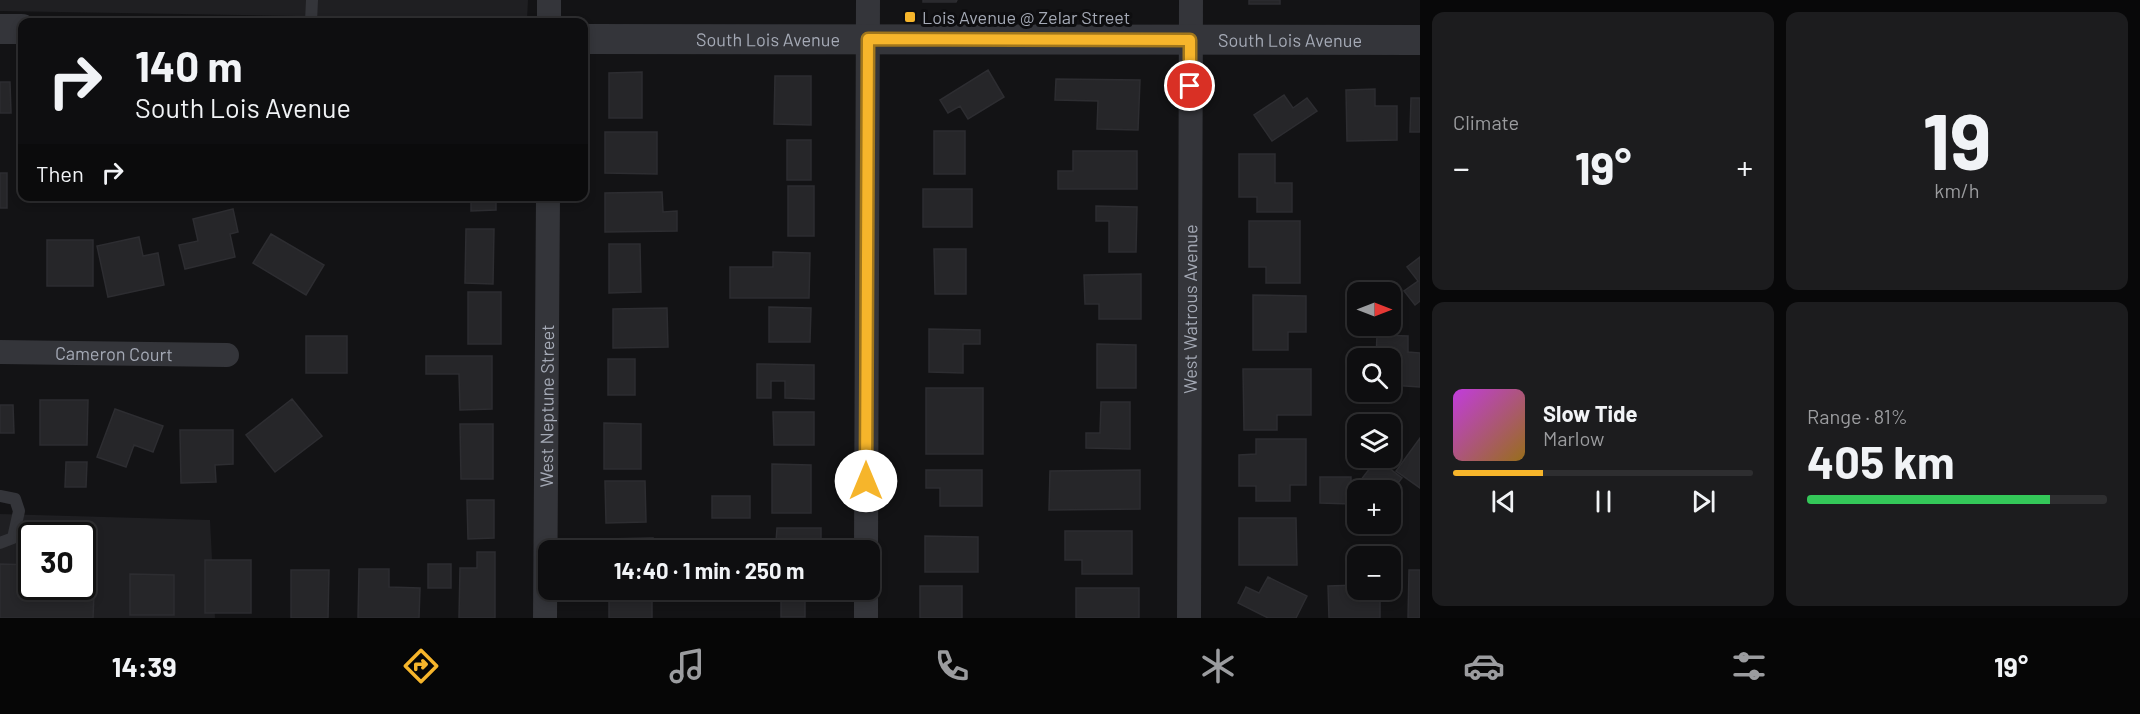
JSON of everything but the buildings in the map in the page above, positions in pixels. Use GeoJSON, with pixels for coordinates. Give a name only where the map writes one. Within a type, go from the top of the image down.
{"type":"FeatureCollection","features":[{"type":"Feature","properties":{"kind":"street"},"geometry":{"type":"LineString","coordinates":[[549,0],[549,18]]}},
{"type":"Feature","properties":{"kind":"street"},"geometry":{"type":"LineString","coordinates":[[866,540],[868,0]]}},
{"type":"Feature","properties":{"kind":"street","name":"West Watrous Avenue"},"geometry":{"type":"LineString","coordinates":[[1189,618],[1191,0]]}},
{"type":"Feature","properties":{"kind":"street"},"geometry":{"type":"LineString","coordinates":[[0,29],[18,29]]}},
{"type":"Feature","properties":{"kind":"street","name":"South Lois Avenue"},"geometry":{"type":"LineString","coordinates":[[588,39],[1420,40]]}},
{"type":"Feature","properties":{"kind":"street","name":"West Neptune Street"},"geometry":{"type":"LineString","coordinates":[[545,618],[548,201]]}},
{"type":"Feature","properties":{"kind":"street","name":"Cameron Court"},"geometry":{"type":"LineString","coordinates":[[0,352],[227,355]]}},
{"type":"Feature","properties":{"kind":"street"},"geometry":{"type":"LineString","coordinates":[[866,600],[866,618]]}},
{"type":"Feature","properties":{"kind":"lane"},"geometry":{"type":"LineString","coordinates":[[311,18],[312,0]]}},
{"type":"Feature","properties":{"kind":"lane"},"geometry":{"type":"LineString","coordinates":[[0,496],[15,499],[19,511],[13,538],[0,543]]}},
{"type":"Feature","properties":{"kind":"shaded area"},"geometry":{"type":"Polygon","coordinates":[[[0,0],[528,0],[527,18],[0,11],[0,0]]]}},
{"type":"Feature","properties":{"kind":"shaded area"},"geometry":{"type":"Polygon","coordinates":[[[0,514],[210,520],[215,618],[0,618],[0,514]]]}},
{"type":"Feature","properties":{"kind":"place","name":"Lois Avenue @ Zelar Street"},"geometry":{"type":"Point","coordinates":[910,17]}},
{"type":"Feature","properties":{"kind":"route"},"geometry":{"type":"LineString","coordinates":[[866,481],[868,39],[1190,40],[1190,86]]}}]}
